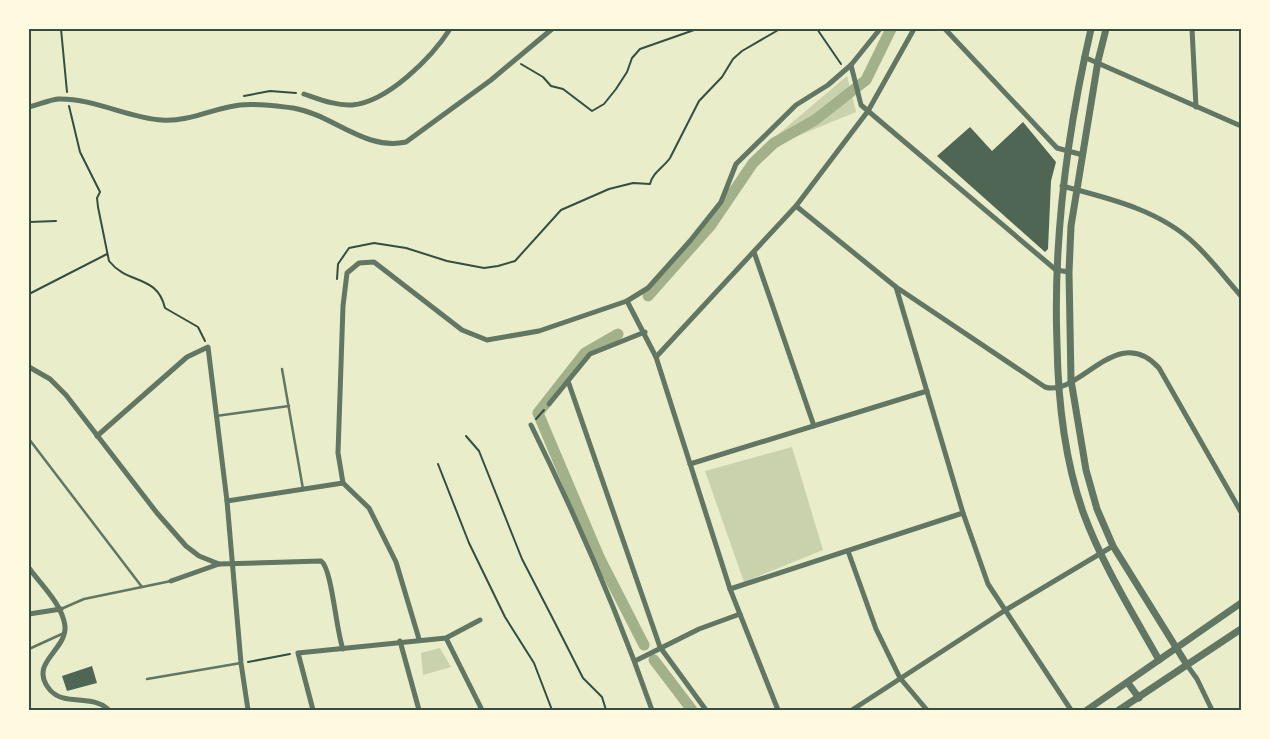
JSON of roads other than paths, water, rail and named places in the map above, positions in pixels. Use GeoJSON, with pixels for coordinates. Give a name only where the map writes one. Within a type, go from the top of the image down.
{"type":"FeatureCollection","features":[{"type":"Feature","properties":{"kind":"street"},"geometry":{"type":"LineString","coordinates":[[304,94],[328,102],[350,105],[368,101],[393,89],[440,45],[450,29]]}},
{"type":"Feature","properties":{"kind":"street"},"geometry":{"type":"LineString","coordinates":[[29,107],[57,99],[68,100],[90,103],[161,120],[194,118],[239,105],[294,108],[323,117],[369,141],[391,145],[406,142],[552,29]]}},
{"type":"Feature","properties":{"kind":"street"},"geometry":{"type":"LineString","coordinates":[[419,639],[396,562],[369,508],[343,483],[338,453],[345,280],[347,273],[359,263],[374,262],[381,265],[462,330],[487,340],[539,331],[627,301],[648,288],[690,241],[720,202],[736,164],[796,105],[851,65],[880,29]]}},
{"type":"Feature","properties":{"kind":"street"},"geometry":{"type":"LineString","coordinates":[[656,357],[796,206],[868,111],[914,29]]}},
{"type":"Feature","properties":{"kind":"street"},"geometry":{"type":"LineString","coordinates":[[945,29],[1057,148],[1083,155]]}},
{"type":"Feature","properties":{"kind":"street"},"geometry":{"type":"LineString","coordinates":[[1091,29],[1084,57],[1062,186],[1056,270],[1058,388],[1072,475],[1083,511],[1100,554],[1159,660]]}},
{"type":"Feature","properties":{"kind":"street"},"geometry":{"type":"LineString","coordinates":[[1106,29],[1098,61],[1071,226],[1069,272],[1071,380],[1086,470],[1097,509],[1113,546],[1175,649],[1198,679],[1212,710]]}},
{"type":"Feature","properties":{"kind":"street"},"geometry":{"type":"LineString","coordinates":[[1192,29],[1196,107]]}},
{"type":"Feature","properties":{"kind":"street"},"geometry":{"type":"LineString","coordinates":[[1084,57],[1098,61],[1241,126]]}},
{"type":"Feature","properties":{"kind":"street"},"geometry":{"type":"LineString","coordinates":[[851,65],[861,105],[1056,270],[1069,272]]}},
{"type":"Feature","properties":{"kind":"street"},"geometry":{"type":"LineString","coordinates":[[1062,186],[1140,209],[1170,225],[1195,243],[1241,296]]}},
{"type":"Feature","properties":{"kind":"street"},"geometry":{"type":"LineString","coordinates":[[796,206],[896,286],[1045,387],[1058,388],[1111,358],[1125,353],[1140,352],[1150,358],[1159,368],[1241,512]]}},
{"type":"Feature","properties":{"kind":"street"},"geometry":{"type":"LineString","coordinates":[[754,252],[814,426]]}},
{"type":"Feature","properties":{"kind":"street"},"geometry":{"type":"LineString","coordinates":[[896,286],[963,514],[988,584],[1004,611],[1072,710]]}},
{"type":"Feature","properties":{"kind":"street"},"geometry":{"type":"LineString","coordinates":[[627,301],[656,357],[730,589],[778,710]]}},
{"type":"Feature","properties":{"kind":"street"},"geometry":{"type":"LineString","coordinates":[[549,404],[590,354],[644,332]]}},
{"type":"Feature","properties":{"kind":"street"},"geometry":{"type":"LineString","coordinates":[[97,436],[187,357],[208,347],[227,501],[241,663],[248,710]]}},
{"type":"Feature","properties":{"kind":"street"},"geometry":{"type":"LineString","coordinates":[[29,367],[50,379],[66,395],[157,513],[186,546],[199,556],[219,564]]}},
{"type":"Feature","properties":{"kind":"street"},"geometry":{"type":"LineString","coordinates":[[568,381],[660,647],[706,710]]}},
{"type":"Feature","properties":{"kind":"street"},"geometry":{"type":"LineString","coordinates":[[690,464],[927,390]]}},
{"type":"Feature","properties":{"kind":"street"},"geometry":{"type":"LineString","coordinates":[[531,425],[570,503],[635,661],[652,710]]}},
{"type":"Feature","properties":{"kind":"street"},"geometry":{"type":"LineString","coordinates":[[227,501],[343,483]]}},
{"type":"Feature","properties":{"kind":"street"},"geometry":{"type":"LineString","coordinates":[[730,589],[963,514]]}},
{"type":"Feature","properties":{"kind":"street"},"geometry":{"type":"LineString","coordinates":[[852,710],[1004,611],[1113,546]]}},
{"type":"Feature","properties":{"kind":"street"},"geometry":{"type":"LineString","coordinates":[[848,551],[876,629],[900,678],[927,710]]}},
{"type":"Feature","properties":{"kind":"street"},"geometry":{"type":"LineString","coordinates":[[171,580],[219,564],[313,559],[324,563],[328,570],[338,635],[343,649]]}},
{"type":"Feature","properties":{"kind":"street"},"geometry":{"type":"LineString","coordinates":[[29,568],[61,610],[65,632],[59,647],[47,658],[44,665],[45,682],[56,695],[64,699],[95,701],[110,710]]}},
{"type":"Feature","properties":{"kind":"street"},"geometry":{"type":"LineString","coordinates":[[1088,710],[1241,603]]}},
{"type":"Feature","properties":{"kind":"street"},"geometry":{"type":"LineString","coordinates":[[29,614],[61,610]]}},
{"type":"Feature","properties":{"kind":"street"},"geometry":{"type":"LineString","coordinates":[[635,661],[699,629],[740,614]]}},
{"type":"Feature","properties":{"kind":"street"},"geometry":{"type":"LineString","coordinates":[[313,710],[298,653],[419,639],[446,638],[480,620]]}},
{"type":"Feature","properties":{"kind":"street"},"geometry":{"type":"LineString","coordinates":[[1119,710],[1188,666],[1241,629]]}},
{"type":"Feature","properties":{"kind":"street"},"geometry":{"type":"LineString","coordinates":[[446,638],[482,710]]}},
{"type":"Feature","properties":{"kind":"street"},"geometry":{"type":"LineString","coordinates":[[400,642],[419,710]]}},
{"type":"Feature","properties":{"kind":"street"},"geometry":{"type":"LineString","coordinates":[[1128,683],[1139,698]]}},
{"type":"Feature","properties":{"kind":"lane"},"geometry":{"type":"LineString","coordinates":[[282,369],[303,489]]}},
{"type":"Feature","properties":{"kind":"lane"},"geometry":{"type":"LineString","coordinates":[[216,416],[289,406]]}},
{"type":"Feature","properties":{"kind":"lane"},"geometry":{"type":"LineString","coordinates":[[29,439],[142,587]]}},
{"type":"Feature","properties":{"kind":"lane"},"geometry":{"type":"LineString","coordinates":[[61,610],[84,599],[171,580]]}},
{"type":"Feature","properties":{"kind":"lane"},"geometry":{"type":"LineString","coordinates":[[29,649],[65,632]]}},
{"type":"Feature","properties":{"kind":"lane"},"geometry":{"type":"LineString","coordinates":[[147,679],[241,663]]}},
{"type":"Feature","properties":{"kind":"waterway"},"geometry":{"type":"LineString","coordinates":[[648,296],[711,225],[753,163],[774,143],[815,120],[866,80],[891,29]]}},
{"type":"Feature","properties":{"kind":"waterway"},"geometry":{"type":"LineString","coordinates":[[618,334],[585,353],[538,413],[599,557],[644,645]]}},
{"type":"Feature","properties":{"kind":"waterway"},"geometry":{"type":"LineString","coordinates":[[654,660],[692,710]]}}]}
